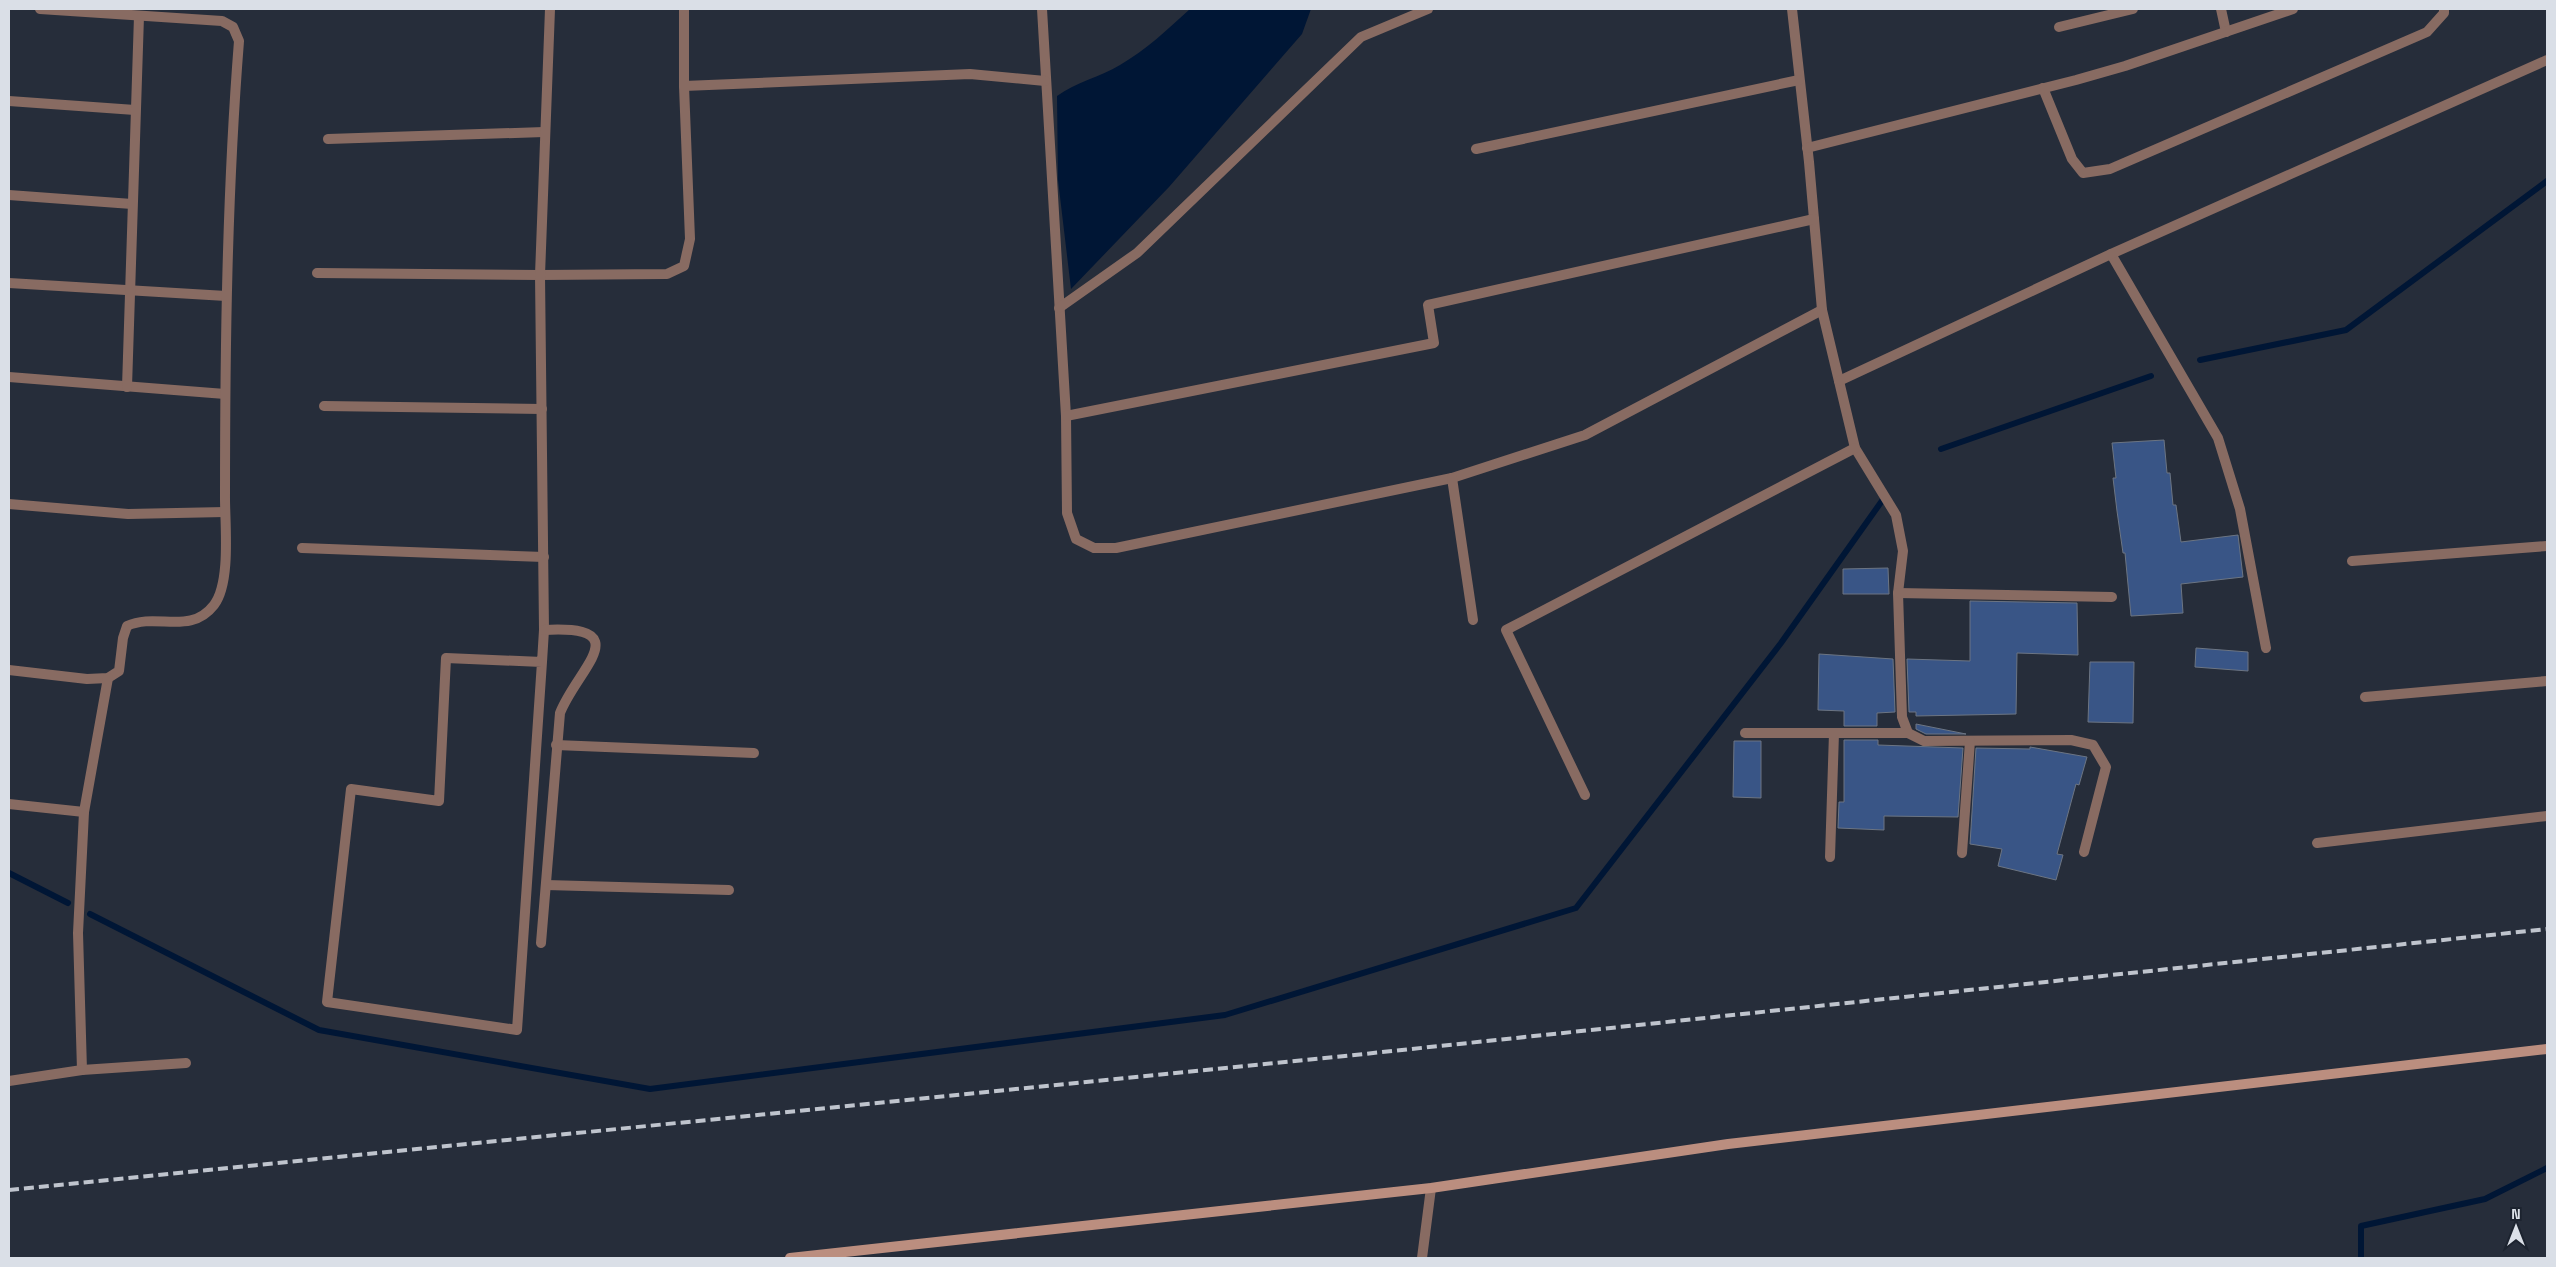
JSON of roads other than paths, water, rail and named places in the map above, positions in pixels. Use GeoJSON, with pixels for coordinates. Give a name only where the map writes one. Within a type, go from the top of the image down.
{"type":"FeatureCollection","features":[{"type":"Feature","properties":{"kind":"street"},"geometry":{"type":"LineString","coordinates":[[9,670],[87,679],[108,678],[119,671],[122,638],[127,626],[138,621],[185,622],[199,620],[215,604],[223,586],[226,296],[239,42],[233,27],[222,21],[40,9]]}},
{"type":"Feature","properties":{"kind":"street"},"geometry":{"type":"LineString","coordinates":[[542,662],[446,658],[440,800],[351,789],[327,1002],[517,1030],[542,662],[544,630],[540,275],[550,9]]}},
{"type":"Feature","properties":{"kind":"street"},"geometry":{"type":"LineString","coordinates":[[316,273],[667,274],[684,266],[690,239],[684,86],[684,9]]}},
{"type":"Feature","properties":{"kind":"street"},"geometry":{"type":"LineString","coordinates":[[1042,9],[1066,416],[1067,513],[1076,538],[1094,548],[1116,548],[1452,478],[1585,435],[1822,310]]}},
{"type":"Feature","properties":{"kind":"street"},"geometry":{"type":"LineString","coordinates":[[1059,308],[1137,253],[1361,38],[1428,9]]}},
{"type":"Feature","properties":{"kind":"street"},"geometry":{"type":"LineString","coordinates":[[1792,9],[1822,310],[1855,448],[1896,515],[1903,550],[1898,593],[1902,717],[1908,733]]}},
{"type":"Feature","properties":{"kind":"street"},"geometry":{"type":"LineString","coordinates":[[2059,27],[2133,9]]}},
{"type":"Feature","properties":{"kind":"street"},"geometry":{"type":"LineString","coordinates":[[2221,9],[2226,32]]}},
{"type":"Feature","properties":{"kind":"street"},"geometry":{"type":"LineString","coordinates":[[1807,148],[2125,66],[2293,9]]}},
{"type":"Feature","properties":{"kind":"street"},"geometry":{"type":"LineString","coordinates":[[2043,88],[2072,159],[2083,173],[2094,173],[2110,169],[2428,32],[2444,13],[2444,9]]}},
{"type":"Feature","properties":{"kind":"street"},"geometry":{"type":"LineString","coordinates":[[127,387],[139,16]]}},
{"type":"Feature","properties":{"kind":"street"},"geometry":{"type":"LineString","coordinates":[[1839,381],[2111,254],[2547,60]]}},
{"type":"Feature","properties":{"kind":"street"},"geometry":{"type":"LineString","coordinates":[[684,86],[970,74],[1045,81]]}},
{"type":"Feature","properties":{"kind":"street"},"geometry":{"type":"LineString","coordinates":[[1476,149],[1799,80]]}},
{"type":"Feature","properties":{"kind":"street"},"geometry":{"type":"LineString","coordinates":[[9,101],[135,110]]}},
{"type":"Feature","properties":{"kind":"street"},"geometry":{"type":"LineString","coordinates":[[328,139],[544,132]]}},
{"type":"Feature","properties":{"kind":"street"},"geometry":{"type":"LineString","coordinates":[[9,195],[132,204]]}},
{"type":"Feature","properties":{"kind":"street"},"geometry":{"type":"LineString","coordinates":[[1066,416],[1434,343],[1428,305],[1814,219]]}},
{"type":"Feature","properties":{"kind":"street"},"geometry":{"type":"LineString","coordinates":[[2111,254],[2218,438],[2240,509],[2266,648]]}},
{"type":"Feature","properties":{"kind":"street"},"geometry":{"type":"LineString","coordinates":[[9,283],[226,296]]}},
{"type":"Feature","properties":{"kind":"street"},"geometry":{"type":"LineString","coordinates":[[9,377],[225,394]]}},
{"type":"Feature","properties":{"kind":"street"},"geometry":{"type":"LineString","coordinates":[[324,406],[542,409]]}},
{"type":"Feature","properties":{"kind":"street"},"geometry":{"type":"LineString","coordinates":[[1585,795],[1506,630],[1855,448]]}},
{"type":"Feature","properties":{"kind":"street"},"geometry":{"type":"LineString","coordinates":[[1452,478],[1473,620]]}},
{"type":"Feature","properties":{"kind":"street"},"geometry":{"type":"LineString","coordinates":[[9,504],[128,514],[225,512]]}},
{"type":"Feature","properties":{"kind":"street"},"geometry":{"type":"LineString","coordinates":[[2352,561],[2547,546]]}},
{"type":"Feature","properties":{"kind":"street"},"geometry":{"type":"LineString","coordinates":[[302,548],[544,557]]}},
{"type":"Feature","properties":{"kind":"street"},"geometry":{"type":"LineString","coordinates":[[1898,593],[2112,597]]}},
{"type":"Feature","properties":{"kind":"street"},"geometry":{"type":"LineString","coordinates":[[541,943],[560,713],[567,695],[595,657],[595,642],[589,633],[574,628],[544,630]]}},
{"type":"Feature","properties":{"kind":"street"},"geometry":{"type":"LineString","coordinates":[[82,1070],[78,933],[84,812],[108,678]]}},
{"type":"Feature","properties":{"kind":"street"},"geometry":{"type":"LineString","coordinates":[[2365,697],[2547,681]]}},
{"type":"Feature","properties":{"kind":"street"},"geometry":{"type":"LineString","coordinates":[[1745,733],[1908,733],[1924,741],[2071,740],[2093,745],[2106,767],[2084,852]]}},
{"type":"Feature","properties":{"kind":"street"},"geometry":{"type":"LineString","coordinates":[[1830,858],[1834,733]]}},
{"type":"Feature","properties":{"kind":"street"},"geometry":{"type":"LineString","coordinates":[[1962,853],[1970,741]]}},
{"type":"Feature","properties":{"kind":"street"},"geometry":{"type":"LineString","coordinates":[[556,745],[754,753]]}},
{"type":"Feature","properties":{"kind":"street"},"geometry":{"type":"LineString","coordinates":[[9,804],[84,812]]}},
{"type":"Feature","properties":{"kind":"street"},"geometry":{"type":"LineString","coordinates":[[2317,843],[2547,816]]}},
{"type":"Feature","properties":{"kind":"street"},"geometry":{"type":"LineString","coordinates":[[546,885],[729,890]]}},
{"type":"Feature","properties":{"kind":"street"},"geometry":{"type":"LineString","coordinates":[[790,1258],[1431,1188],[1728,1144],[2547,1049]]}},
{"type":"Feature","properties":{"kind":"street"},"geometry":{"type":"LineString","coordinates":[[9,1081],[82,1070],[186,1063]]}},
{"type":"Feature","properties":{"kind":"street"},"geometry":{"type":"LineString","coordinates":[[1422,1258],[1431,1188]]}},
{"type":"Feature","properties":{"kind":"water"},"geometry":{"type":"Polygon","coordinates":[[[1190,9],[1311,9],[1302,34],[1169,187],[1071,289],[1058,180],[1057,96],[1130,59],[1190,9]]]}},
{"type":"Feature","properties":{"kind":"waterway"},"geometry":{"type":"LineString","coordinates":[[2200,360],[2346,330],[2547,181]]}},
{"type":"Feature","properties":{"kind":"waterway"},"geometry":{"type":"LineString","coordinates":[[1941,449],[2151,376]]}},
{"type":"Feature","properties":{"kind":"waterway"},"geometry":{"type":"LineString","coordinates":[[90,914],[319,1030],[650,1089],[1225,1015],[1576,908],[1781,643],[1884,498]]}},
{"type":"Feature","properties":{"kind":"waterway"},"geometry":{"type":"LineString","coordinates":[[9,873],[68,903]]}},
{"type":"Feature","properties":{"kind":"waterway"},"geometry":{"type":"LineString","coordinates":[[2361,1258],[2361,1226],[2485,1199],[2547,1168]]}},
{"type":"Feature","properties":{"kind":"railway"},"geometry":{"type":"LineString","coordinates":[[9,1190],[1345,1056],[2547,929]]}}]}
